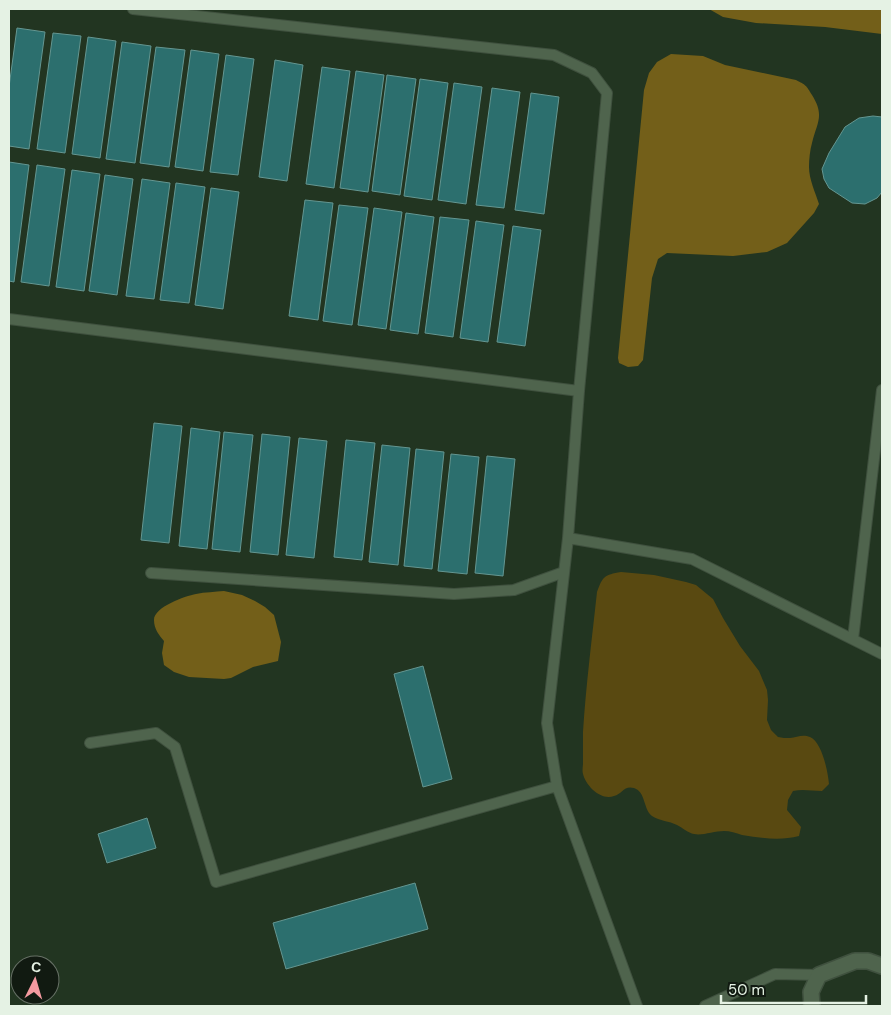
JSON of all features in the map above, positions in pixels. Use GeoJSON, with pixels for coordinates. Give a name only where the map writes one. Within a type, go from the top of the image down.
{"type":"FeatureCollection","features":[{"type":"Feature","properties":{"kind":"street"},"geometry":{"type":"LineString","coordinates":[[812,1006],[812,992],[819,975],[855,961],[868,961],[882,966]]}},
{"type":"Feature","properties":{"kind":"lane"},"geometry":{"type":"LineString","coordinates":[[133,9],[554,55],[592,72],[607,93],[578,391],[568,538],[547,724],[558,786],[637,1006]]}},
{"type":"Feature","properties":{"kind":"lane"},"geometry":{"type":"LineString","coordinates":[[9,319],[578,391]]}},
{"type":"Feature","properties":{"kind":"lane"},"geometry":{"type":"LineString","coordinates":[[853,639],[882,390]]}},
{"type":"Feature","properties":{"kind":"lane"},"geometry":{"type":"LineString","coordinates":[[568,538],[692,559],[882,654]]}},
{"type":"Feature","properties":{"kind":"lane"},"geometry":{"type":"LineString","coordinates":[[151,573],[454,594],[514,590],[564,572]]}},
{"type":"Feature","properties":{"kind":"lane"},"geometry":{"type":"LineString","coordinates":[[90,743],[156,733],[175,747],[216,882],[558,786]]}},
{"type":"Feature","properties":{"kind":"lane"},"geometry":{"type":"LineString","coordinates":[[705,1006],[775,974],[819,975]]}},
{"type":"Feature","properties":{"kind":"shaded area"},"geometry":{"type":"Polygon","coordinates":[[[709,9],[882,9],[882,34],[825,27],[756,23],[723,17],[709,9]]]}},
{"type":"Feature","properties":{"kind":"shaded area"},"geometry":{"type":"Polygon","coordinates":[[[671,54],[703,56],[725,65],[796,80],[806,86],[816,102],[819,114],[809,158],[809,172],[819,204],[814,213],[787,243],[767,252],[733,256],[667,253],[658,259],[652,278],[643,360],[638,366],[628,367],[619,363],[618,358],[644,90],[649,73],[657,62],[671,54]]]}},
{"type":"Feature","properties":{"kind":"shaded area"},"geometry":{"type":"Polygon","coordinates":[[[621,572],[654,575],[686,582],[696,585],[713,599],[740,646],[759,671],[767,690],[767,720],[771,730],[778,737],[807,736],[818,745],[826,765],[829,784],[822,791],[793,791],[788,800],[787,810],[801,827],[799,836],[770,838],[724,831],[701,834],[690,833],[679,826],[652,816],[641,793],[634,788],[625,789],[617,795],[609,797],[599,794],[587,783],[583,771],[583,732],[597,592],[605,577],[621,572]]]}},
{"type":"Feature","properties":{"kind":"shaded area"},"geometry":{"type":"Polygon","coordinates":[[[224,591],[242,595],[255,601],[274,615],[281,642],[278,661],[253,667],[231,678],[224,679],[189,677],[174,672],[164,665],[162,653],[164,641],[155,626],[155,615],[164,607],[185,597],[199,593],[224,591]]]}},
{"type":"Feature","properties":{"kind":"water"},"geometry":{"type":"Polygon","coordinates":[[[17,28],[45,32],[29,149],[9,146],[9,87],[17,28]]]}},
{"type":"Feature","properties":{"kind":"water"},"geometry":{"type":"Polygon","coordinates":[[[53,33],[81,36],[65,153],[37,149],[53,33]]]}},
{"type":"Feature","properties":{"kind":"water"},"geometry":{"type":"Polygon","coordinates":[[[88,37],[116,41],[100,158],[72,154],[88,37]]]}},
{"type":"Feature","properties":{"kind":"water"},"geometry":{"type":"Polygon","coordinates":[[[122,42],[151,46],[135,163],[106,159],[122,42]]]}},
{"type":"Feature","properties":{"kind":"water"},"geometry":{"type":"Polygon","coordinates":[[[156,47],[185,50],[169,167],[140,163],[156,47]]]}},
{"type":"Feature","properties":{"kind":"water"},"geometry":{"type":"Polygon","coordinates":[[[191,50],[219,54],[203,171],[175,167],[191,50]]]}},
{"type":"Feature","properties":{"kind":"water"},"geometry":{"type":"Polygon","coordinates":[[[226,55],[254,59],[238,175],[210,172],[226,55]]]}},
{"type":"Feature","properties":{"kind":"water"},"geometry":{"type":"Polygon","coordinates":[[[275,60],[303,65],[287,181],[259,177],[275,60]]]}},
{"type":"Feature","properties":{"kind":"water"},"geometry":{"type":"Polygon","coordinates":[[[322,67],[350,71],[334,188],[306,184],[322,67]]]}},
{"type":"Feature","properties":{"kind":"water"},"geometry":{"type":"Polygon","coordinates":[[[356,71],[384,75],[368,192],[340,188],[356,71]]]}},
{"type":"Feature","properties":{"kind":"water"},"geometry":{"type":"Polygon","coordinates":[[[387,75],[416,79],[400,195],[372,191],[387,75]]]}},
{"type":"Feature","properties":{"kind":"water"},"geometry":{"type":"Polygon","coordinates":[[[420,79],[448,83],[432,200],[404,196],[420,79]]]}},
{"type":"Feature","properties":{"kind":"water"},"geometry":{"type":"Polygon","coordinates":[[[454,83],[482,87],[466,204],[438,200],[454,83]]]}},
{"type":"Feature","properties":{"kind":"water"},"geometry":{"type":"Polygon","coordinates":[[[492,88],[520,92],[504,208],[476,205],[492,88]]]}},
{"type":"Feature","properties":{"kind":"water"},"geometry":{"type":"Polygon","coordinates":[[[531,93],[559,97],[544,214],[515,210],[531,93]]]}},
{"type":"Feature","properties":{"kind":"water"},"geometry":{"type":"Polygon","coordinates":[[[882,117],[882,192],[877,198],[865,204],[852,203],[829,188],[824,179],[822,169],[829,153],[845,127],[859,118],[882,117]]]}},
{"type":"Feature","properties":{"kind":"water"},"geometry":{"type":"Polygon","coordinates":[[[9,162],[29,165],[14,282],[9,281],[9,162]]]}},
{"type":"Feature","properties":{"kind":"water"},"geometry":{"type":"Polygon","coordinates":[[[37,165],[65,169],[49,286],[21,282],[37,165]]]}},
{"type":"Feature","properties":{"kind":"water"},"geometry":{"type":"Polygon","coordinates":[[[72,170],[100,174],[84,291],[56,287],[72,170]]]}},
{"type":"Feature","properties":{"kind":"water"},"geometry":{"type":"Polygon","coordinates":[[[105,175],[133,179],[117,295],[89,291],[105,175]]]}},
{"type":"Feature","properties":{"kind":"water"},"geometry":{"type":"Polygon","coordinates":[[[142,179],[170,183],[154,299],[126,296],[142,179]]]}},
{"type":"Feature","properties":{"kind":"water"},"geometry":{"type":"Polygon","coordinates":[[[176,183],[205,187],[189,303],[160,300],[176,183]]]}},
{"type":"Feature","properties":{"kind":"water"},"geometry":{"type":"Polygon","coordinates":[[[211,188],[239,192],[223,309],[195,305],[211,188]]]}},
{"type":"Feature","properties":{"kind":"water"},"geometry":{"type":"Polygon","coordinates":[[[305,200],[333,203],[318,320],[289,316],[305,200]]]}},
{"type":"Feature","properties":{"kind":"water"},"geometry":{"type":"Polygon","coordinates":[[[339,205],[368,208],[352,325],[323,321],[339,205]]]}},
{"type":"Feature","properties":{"kind":"water"},"geometry":{"type":"Polygon","coordinates":[[[374,208],[402,212],[386,329],[358,325],[374,208]]]}},
{"type":"Feature","properties":{"kind":"water"},"geometry":{"type":"Polygon","coordinates":[[[406,213],[434,217],[418,334],[390,330],[406,213]]]}},
{"type":"Feature","properties":{"kind":"water"},"geometry":{"type":"Polygon","coordinates":[[[440,217],[469,220],[453,337],[425,333],[440,217]]]}},
{"type":"Feature","properties":{"kind":"water"},"geometry":{"type":"Polygon","coordinates":[[[476,221],[504,225],[488,342],[460,338],[476,221]]]}},
{"type":"Feature","properties":{"kind":"water"},"geometry":{"type":"Polygon","coordinates":[[[513,226],[541,230],[525,346],[497,342],[513,226]]]}},
{"type":"Feature","properties":{"kind":"water"},"geometry":{"type":"Polygon","coordinates":[[[154,423],[182,426],[169,543],[141,540],[154,423]]]}},
{"type":"Feature","properties":{"kind":"water"},"geometry":{"type":"Polygon","coordinates":[[[191,428],[220,432],[207,549],[179,546],[191,428]]]}},
{"type":"Feature","properties":{"kind":"water"},"geometry":{"type":"Polygon","coordinates":[[[224,432],[253,435],[240,552],[212,549],[224,432]]]}},
{"type":"Feature","properties":{"kind":"water"},"geometry":{"type":"Polygon","coordinates":[[[262,434],[290,437],[278,555],[250,552],[262,434]]]}},
{"type":"Feature","properties":{"kind":"water"},"geometry":{"type":"Polygon","coordinates":[[[299,438],[327,441],[314,558],[286,555],[299,438]]]}},
{"type":"Feature","properties":{"kind":"water"},"geometry":{"type":"Polygon","coordinates":[[[346,440],[375,443],[362,560],[334,557],[346,440]]]}},
{"type":"Feature","properties":{"kind":"water"},"geometry":{"type":"Polygon","coordinates":[[[382,445],[410,448],[398,565],[369,562],[382,445]]]}},
{"type":"Feature","properties":{"kind":"water"},"geometry":{"type":"Polygon","coordinates":[[[416,449],[444,452],[432,569],[404,566],[416,449]]]}},
{"type":"Feature","properties":{"kind":"water"},"geometry":{"type":"Polygon","coordinates":[[[451,454],[479,457],[467,574],[438,571],[451,454]]]}},
{"type":"Feature","properties":{"kind":"water"},"geometry":{"type":"Polygon","coordinates":[[[487,456],[515,459],[503,576],[475,573],[487,456]]]}},
{"type":"Feature","properties":{"kind":"water"},"geometry":{"type":"Polygon","coordinates":[[[423,666],[452,779],[423,787],[394,674],[423,666]]]}},
{"type":"Feature","properties":{"kind":"water"},"geometry":{"type":"Polygon","coordinates":[[[147,818],[156,848],[107,863],[98,834],[147,818]]]}},
{"type":"Feature","properties":{"kind":"water"},"geometry":{"type":"Polygon","coordinates":[[[415,883],[428,929],[286,969],[273,923],[415,883]]]}}]}
